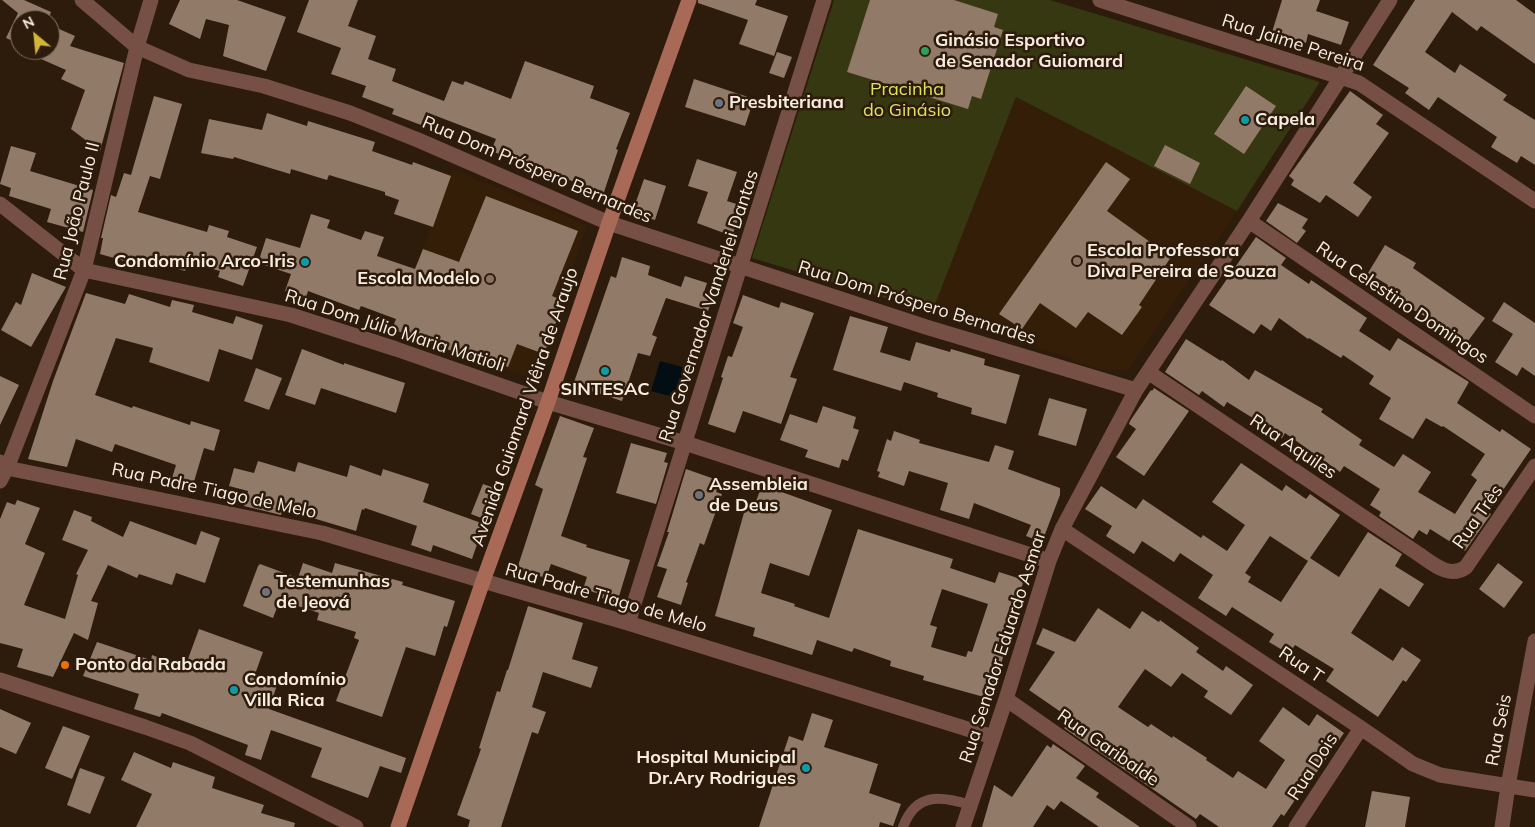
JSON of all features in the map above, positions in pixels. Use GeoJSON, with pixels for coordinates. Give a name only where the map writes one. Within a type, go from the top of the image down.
{"type":"FeatureCollection","features":[{"type":"Feature","properties":{"kind":"street","name":"Rua Dom Próspero Bernardes"},"geometry":{"type":"LineString","coordinates":[[82,0],[137,47],[189,70],[264,86],[350,113],[418,140],[609,224],[926,328],[1136,390]]}},
{"type":"Feature","properties":{"kind":"street","name":"Rua João Paulo II"},"geometry":{"type":"LineString","coordinates":[[2,470],[84,270],[137,47],[151,0]]}},
{"type":"Feature","properties":{"kind":"street","name":"Rua Governador Vanderlei Dantas"},"geometry":{"type":"LineString","coordinates":[[628,623],[824,0]]}},
{"type":"Feature","properties":{"kind":"street","name":"Rua Jaime Pereira"},"geometry":{"type":"LineString","coordinates":[[1100,0],[1359,83],[1535,201]]}},
{"type":"Feature","properties":{"kind":"street","name":"Rua Senador Eduardo Asmar"},"geometry":{"type":"LineString","coordinates":[[963,827],[1006,699],[1049,561],[1062,529],[1136,390],[1248,221],[1390,0]]}},
{"type":"Feature","properties":{"kind":"street","name":"Avenida Guiomard Viêira de Araujo"},"geometry":{"type":"LineString","coordinates":[[398,827],[687,1]]}},
{"type":"Feature","properties":{"kind":"street","name":"Rua Dom Júlio Maria Matioli"},"geometry":{"type":"LineString","coordinates":[[0,204],[84,270],[291,315],[396,348],[548,402],[685,443],[1049,561]]}},
{"type":"Feature","properties":{"kind":"street","name":"Rua Celestino Domingos"},"geometry":{"type":"LineString","coordinates":[[1248,221],[1535,416]]}},
{"type":"Feature","properties":{"kind":"street","name":"Rua Aquiles"},"geometry":{"type":"LineString","coordinates":[[1148,372],[1417,553]]}},
{"type":"Feature","properties":{"kind":"street","name":"Rua Três"},"geometry":{"type":"LineString","coordinates":[[1417,553],[1448,572],[1456,572],[1463,569],[1535,466]]}},
{"type":"Feature","properties":{"kind":"street","name":"Rua Padre Tiago de Melo"},"geometry":{"type":"LineString","coordinates":[[2,470],[322,533],[628,623],[993,737]]}},
{"type":"Feature","properties":{"kind":"street","name":"Rua T"},"geometry":{"type":"LineString","coordinates":[[1062,529],[1361,728],[1401,757],[1425,770],[1440,775],[1535,790]]}},
{"type":"Feature","properties":{"kind":"street","name":"Rua Seis"},"geometry":{"type":"LineString","coordinates":[[1502,827],[1535,641]]}},
{"type":"Feature","properties":{"kind":"street"},"geometry":{"type":"LineString","coordinates":[[0,680],[190,743],[356,827]]}},
{"type":"Feature","properties":{"kind":"street","name":"Rua Garibalde"},"geometry":{"type":"LineString","coordinates":[[1006,699],[1189,827]]}},
{"type":"Feature","properties":{"kind":"street","name":"Rua Dois"},"geometry":{"type":"LineString","coordinates":[[1296,827],[1361,728]]}},
{"type":"Feature","properties":{"kind":"lane"},"geometry":{"type":"LineString","coordinates":[[903,827],[910,814],[920,803],[933,798],[948,798],[970,804]]}},
{"type":"Feature","properties":{"kind":"shaded area","name":"Escola Professora Diva Pereira de Souza"},"geometry":{"type":"Polygon","coordinates":[[[1016,97],[1237,211],[1127,371],[1104,370],[932,312],[1016,97]]]}},
{"type":"Feature","properties":{"kind":"shaded area","name":"Escola Modelo"},"geometry":{"type":"Polygon","coordinates":[[[452,169],[587,225],[536,379],[391,333],[452,169]]]}},
{"type":"Feature","properties":{"kind":"shaded area"},"geometry":{"type":"Polygon","coordinates":[[[660,361],[686,368],[677,398],[651,391],[660,361]]]}},
{"type":"Feature","properties":{"kind":"green space","name":"Pracinha do Ginásio"},"geometry":{"type":"Polygon","coordinates":[[[834,0],[1050,0],[1320,82],[1237,211],[1016,97],[932,312],[752,258],[834,0]]]}},
{"type":"Feature","properties":{"kind":"building"},"geometry":{"type":"Polygon","coordinates":[[[2,0],[24,0],[46,10],[14,10],[2,0]]]}},
{"type":"Feature","properties":{"kind":"building"},"geometry":{"type":"Polygon","coordinates":[[[180,0],[237,0],[286,17],[266,71],[223,56],[229,25],[206,19],[200,39],[169,24],[180,0]]]}},
{"type":"Feature","properties":{"kind":"building"},"geometry":{"type":"Polygon","coordinates":[[[309,0],[358,0],[348,26],[376,36],[368,59],[396,69],[392,81],[444,101],[452,81],[463,85],[465,81],[511,99],[525,61],[594,86],[590,98],[630,113],[616,149],[618,150],[604,192],[593,197],[577,192],[580,184],[491,151],[496,139],[426,112],[421,125],[392,114],[394,109],[362,97],[366,86],[331,74],[341,48],[297,32],[309,0]]]}},
{"type":"Feature","properties":{"kind":"building"},"geometry":{"type":"Polygon","coordinates":[[[698,0],[757,0],[755,5],[788,16],[774,56],[739,44],[748,20],[698,3],[698,0]]]}},
{"type":"Feature","properties":{"kind":"building","name":"Ginásio Esportivo de Senador Guiomard"},"geometry":{"type":"Polygon","coordinates":[[[870,0],[954,0],[998,14],[994,27],[1003,30],[981,99],[972,96],[968,109],[847,72],[870,0]]]}},
{"type":"Feature","properties":{"kind":"building"},"geometry":{"type":"Polygon","coordinates":[[[1282,0],[1320,0],[1316,11],[1349,22],[1341,45],[1308,34],[1306,43],[1272,32],[1282,0]]]}},
{"type":"Feature","properties":{"kind":"building"},"geometry":{"type":"Polygon","coordinates":[[[1415,0],[1516,0],[1535,14],[1535,64],[1481,26],[1477,31],[1452,12],[1425,52],[1455,73],[1460,64],[1507,95],[1503,100],[1535,120],[1535,165],[1521,156],[1517,163],[1491,147],[1497,137],[1438,97],[1429,110],[1405,93],[1409,88],[1373,65],[1415,0]]]}},
{"type":"Feature","properties":{"kind":"building"},"geometry":{"type":"Polygon","coordinates":[[[60,29],[75,36],[70,46],[124,63],[100,151],[71,129],[85,90],[61,79],[66,70],[43,60],[60,60],[60,29]]]}},
{"type":"Feature","properties":{"kind":"building"},"geometry":{"type":"Polygon","coordinates":[[[10,30],[10,40],[6,38],[10,30]]]}},
{"type":"Feature","properties":{"kind":"building"},"geometry":{"type":"Polygon","coordinates":[[[777,52],[792,57],[784,78],[769,73],[777,52]]]}},
{"type":"Feature","properties":{"kind":"building","name":"Presbiteriana"},"geometry":{"type":"Polygon","coordinates":[[[694,79],[754,99],[745,126],[685,107],[694,79]]]}},
{"type":"Feature","properties":{"kind":"building","name":"Capela"},"geometry":{"type":"Polygon","coordinates":[[[1246,86],[1276,106],[1244,154],[1214,134],[1246,86]]]}},
{"type":"Feature","properties":{"kind":"building"},"geometry":{"type":"Polygon","coordinates":[[[1350,91],[1383,115],[1376,124],[1389,133],[1353,183],[1372,197],[1358,217],[1326,195],[1320,203],[1291,185],[1294,180],[1289,176],[1350,91]]]}},
{"type":"Feature","properties":{"kind":"building"},"geometry":{"type":"Polygon","coordinates":[[[154,96],[182,104],[160,179],[150,176],[138,212],[207,232],[209,225],[229,231],[227,237],[257,247],[243,286],[218,277],[220,271],[188,262],[185,271],[141,258],[138,265],[100,254],[103,238],[101,238],[111,195],[116,197],[124,173],[131,175],[154,96]]]}},
{"type":"Feature","properties":{"kind":"building"},"geometry":{"type":"Polygon","coordinates":[[[267,113],[307,126],[308,121],[375,142],[372,151],[412,165],[413,162],[451,176],[433,227],[394,214],[399,200],[385,195],[385,192],[329,175],[327,180],[291,169],[290,174],[234,157],[233,159],[201,153],[209,119],[262,130],[267,113]]]}},
{"type":"Feature","properties":{"kind":"building"},"geometry":{"type":"Polygon","coordinates":[[[1165,145],[1200,163],[1190,184],[1154,166],[1165,145]]]}},
{"type":"Feature","properties":{"kind":"building"},"geometry":{"type":"Polygon","coordinates":[[[11,146],[36,153],[30,171],[93,190],[83,232],[47,222],[51,209],[9,196],[11,188],[0,184],[11,146]]]}},
{"type":"Feature","properties":{"kind":"building"},"geometry":{"type":"Polygon","coordinates":[[[697,159],[737,172],[727,201],[743,206],[732,236],[697,223],[708,192],[688,186],[697,159]]]}},
{"type":"Feature","properties":{"kind":"building"},"geometry":{"type":"Polygon","coordinates":[[[1106,162],[1130,179],[1107,211],[1171,257],[1139,305],[1142,307],[1122,335],[1088,312],[1076,328],[1040,303],[1022,329],[999,314],[1106,162]]]}},
{"type":"Feature","properties":{"kind":"building"},"geometry":{"type":"Polygon","coordinates":[[[644,179],[666,186],[655,220],[632,213],[644,179]]]}},
{"type":"Feature","properties":{"kind":"building","name":"Escola Modelo"},"geometry":{"type":"Polygon","coordinates":[[[486,196],[578,231],[552,296],[564,301],[544,354],[517,344],[508,367],[495,362],[493,366],[392,329],[396,319],[361,306],[359,310],[308,291],[306,298],[285,291],[291,274],[258,263],[266,238],[300,248],[311,214],[330,220],[327,228],[361,240],[365,231],[384,237],[377,256],[415,269],[423,249],[459,262],[486,196]]]}},
{"type":"Feature","properties":{"kind":"building"},"geometry":{"type":"Polygon","coordinates":[[[1278,203],[1308,219],[1302,228],[1306,231],[1297,243],[1266,221],[1278,203]]]}},
{"type":"Feature","properties":{"kind":"building"},"geometry":{"type":"Polygon","coordinates":[[[1256,237],[1286,258],[1281,265],[1309,284],[1311,280],[1367,318],[1359,331],[1390,351],[1398,338],[1469,382],[1457,403],[1500,432],[1502,429],[1531,449],[1488,512],[1491,514],[1465,551],[1430,529],[1427,535],[1419,530],[1413,539],[1379,516],[1381,512],[1370,505],[1380,489],[1344,466],[1340,472],[1285,433],[1282,438],[1227,402],[1224,407],[1202,391],[1199,395],[1165,372],[1186,339],[1222,360],[1249,380],[1255,370],[1323,409],[1321,412],[1362,440],[1359,445],[1394,467],[1403,454],[1431,472],[1418,492],[1455,514],[1477,480],[1471,475],[1485,454],[1443,426],[1426,418],[1413,439],[1379,419],[1391,398],[1369,384],[1374,376],[1343,355],[1341,358],[1308,339],[1279,318],[1271,331],[1261,324],[1254,334],[1209,305],[1256,237]]]}},
{"type":"Feature","properties":{"kind":"building"},"geometry":{"type":"Polygon","coordinates":[[[1385,245],[1416,263],[1413,268],[1485,318],[1465,345],[1426,317],[1383,293],[1388,285],[1368,273],[1385,245]]]}},
{"type":"Feature","properties":{"kind":"building"},"geometry":{"type":"Polygon","coordinates":[[[622,257],[650,266],[648,275],[681,287],[685,276],[707,283],[703,295],[712,299],[708,311],[666,298],[652,335],[657,337],[650,356],[638,353],[622,401],[573,385],[611,276],[616,278],[622,257]]]}},
{"type":"Feature","properties":{"kind":"building"},"geometry":{"type":"Polygon","coordinates":[[[32,273],[66,287],[31,347],[1,330],[16,302],[21,305],[32,273]]]}},
{"type":"Feature","properties":{"kind":"building"},"geometry":{"type":"Polygon","coordinates":[[[86,293],[125,304],[129,294],[170,307],[172,300],[194,305],[192,312],[233,324],[236,316],[263,325],[252,360],[219,349],[209,382],[149,362],[153,348],[116,338],[95,395],[190,425],[191,421],[220,430],[214,451],[204,448],[193,485],[172,478],[176,465],[115,444],[112,452],[76,439],[67,467],[28,459],[53,381],[86,293]]]}},
{"type":"Feature","properties":{"kind":"building"},"geometry":{"type":"Polygon","coordinates":[[[743,295],[779,308],[781,302],[814,313],[790,377],[797,379],[781,424],[743,411],[735,433],[708,424],[728,356],[732,357],[743,327],[733,323],[743,295]]]}},
{"type":"Feature","properties":{"kind":"building"},"geometry":{"type":"Polygon","coordinates":[[[1504,302],[1535,323],[1535,376],[1522,367],[1517,376],[1495,362],[1513,334],[1492,321],[1504,302]]]}},
{"type":"Feature","properties":{"kind":"building"},"geometry":{"type":"Polygon","coordinates":[[[850,316],[888,327],[880,352],[910,361],[916,342],[950,352],[951,349],[985,359],[984,365],[1020,375],[1006,424],[971,414],[972,408],[937,397],[938,393],[904,382],[901,391],[833,370],[850,316]]]}},
{"type":"Feature","properties":{"kind":"building"},"geometry":{"type":"Polygon","coordinates":[[[302,349],[344,365],[344,363],[405,383],[396,413],[321,388],[315,405],[285,395],[302,349]]]}},
{"type":"Feature","properties":{"kind":"building"},"geometry":{"type":"Polygon","coordinates":[[[256,368],[282,378],[269,410],[244,401],[256,368]]]}},
{"type":"Feature","properties":{"kind":"building"},"geometry":{"type":"Polygon","coordinates":[[[0,376],[19,385],[0,425],[0,376]]]}},
{"type":"Feature","properties":{"kind":"building"},"geometry":{"type":"Polygon","coordinates":[[[1154,388],[1189,411],[1144,476],[1116,457],[1136,429],[1129,424],[1130,421],[1154,388]]]}},
{"type":"Feature","properties":{"kind":"building"},"geometry":{"type":"Polygon","coordinates":[[[1049,398],[1087,409],[1076,446],[1038,435],[1049,398]]]}},
{"type":"Feature","properties":{"kind":"building"},"geometry":{"type":"Polygon","coordinates":[[[823,406],[856,417],[853,428],[859,430],[848,461],[842,459],[839,468],[805,457],[808,450],[780,440],[790,414],[817,423],[823,406]]]}},
{"type":"Feature","properties":{"kind":"building"},"geometry":{"type":"Polygon","coordinates":[[[560,416],[594,428],[583,457],[587,458],[561,536],[587,545],[586,547],[630,560],[617,603],[599,597],[600,594],[583,589],[587,577],[551,564],[546,578],[517,569],[543,489],[535,485],[560,416]]]}},
{"type":"Feature","properties":{"kind":"building"},"geometry":{"type":"Polygon","coordinates":[[[894,431],[920,440],[919,443],[989,462],[995,445],[1014,451],[1008,469],[1060,488],[1060,495],[1042,542],[1026,536],[1031,525],[974,503],[969,519],[940,510],[948,483],[909,471],[904,486],[878,477],[880,472],[877,471],[887,439],[891,441],[894,431]]]}},
{"type":"Feature","properties":{"kind":"building"},"geometry":{"type":"Polygon","coordinates":[[[631,443],[667,453],[664,462],[668,463],[656,504],[616,493],[631,443]]]}},
{"type":"Feature","properties":{"kind":"building"},"geometry":{"type":"Polygon","coordinates":[[[258,461],[295,472],[298,462],[347,477],[350,465],[381,476],[383,469],[429,484],[423,502],[484,524],[472,559],[433,545],[431,552],[411,545],[417,526],[365,508],[364,510],[362,509],[356,531],[283,509],[281,515],[244,506],[248,491],[229,486],[234,468],[254,473],[258,461]]]}},
{"type":"Feature","properties":{"kind":"building"},"geometry":{"type":"Polygon","coordinates":[[[1241,463],[1282,491],[1286,485],[1306,499],[1310,494],[1340,515],[1310,558],[1339,577],[1368,532],[1402,554],[1395,566],[1424,584],[1409,607],[1380,588],[1351,633],[1393,661],[1402,647],[1421,660],[1406,682],[1403,680],[1378,717],[1326,681],[1334,669],[1295,645],[1289,654],[1269,642],[1274,634],[1232,607],[1226,616],[1198,598],[1213,575],[1180,553],[1174,562],[1142,541],[1134,554],[1106,536],[1112,526],[1085,509],[1101,486],[1136,509],[1143,499],[1201,538],[1203,535],[1227,551],[1245,525],[1212,502],[1241,463]],[[1270,536],[1245,573],[1251,577],[1248,582],[1281,602],[1308,561],[1270,536]]]}},
{"type":"Feature","properties":{"kind":"building"},"geometry":{"type":"Polygon","coordinates":[[[686,469],[720,481],[716,492],[722,494],[704,545],[700,543],[686,582],[688,583],[681,605],[657,597],[667,569],[657,566],[669,532],[667,532],[686,469]]]}},
{"type":"Feature","properties":{"kind":"building"},"geometry":{"type":"Polygon","coordinates":[[[483,484],[500,490],[489,521],[471,514],[483,484]]]}},
{"type":"Feature","properties":{"kind":"building"},"geometry":{"type":"Polygon","coordinates":[[[762,485],[832,510],[809,576],[770,563],[761,593],[829,618],[858,529],[953,559],[950,568],[995,583],[999,572],[1024,580],[1004,639],[1008,640],[991,699],[923,680],[924,676],[890,666],[891,661],[854,648],[852,652],[817,640],[812,655],[753,636],[755,628],[715,616],[747,502],[755,504],[762,485]],[[942,589],[930,625],[937,627],[931,647],[966,657],[968,651],[972,652],[988,604],[942,589]]]}},
{"type":"Feature","properties":{"kind":"building"},"geometry":{"type":"Polygon","coordinates":[[[17,500],[40,508],[25,544],[45,553],[24,605],[65,619],[78,575],[76,574],[88,550],[62,540],[74,510],[92,517],[91,521],[123,537],[130,521],[196,545],[201,531],[220,538],[205,583],[176,573],[172,585],[139,574],[137,578],[108,565],[91,601],[98,603],[88,640],[74,633],[53,677],[17,667],[23,649],[0,643],[0,519],[7,502],[15,505],[17,500]]]}},
{"type":"Feature","properties":{"kind":"building"},"geometry":{"type":"Polygon","coordinates":[[[303,563],[332,573],[335,563],[403,582],[402,585],[455,601],[447,627],[444,626],[435,656],[406,647],[382,717],[336,701],[359,640],[354,638],[356,632],[317,620],[319,613],[280,600],[273,618],[243,606],[260,564],[298,578],[303,563]]]}},
{"type":"Feature","properties":{"kind":"building"},"geometry":{"type":"Polygon","coordinates":[[[1498,563],[1523,582],[1504,608],[1479,589],[1498,563]]]}},
{"type":"Feature","properties":{"kind":"building"},"geometry":{"type":"Polygon","coordinates":[[[528,606],[583,623],[572,659],[598,667],[591,688],[543,672],[532,707],[546,712],[538,734],[532,732],[501,827],[468,827],[470,820],[457,815],[481,749],[479,748],[497,691],[500,692],[528,606]]]}},
{"type":"Feature","properties":{"kind":"building"},"geometry":{"type":"Polygon","coordinates":[[[1098,608],[1130,629],[1142,611],[1159,622],[1160,620],[1199,648],[1196,652],[1223,671],[1226,666],[1253,685],[1231,715],[1204,697],[1208,691],[1182,673],[1171,687],[1145,669],[1118,707],[1148,727],[1151,724],[1172,738],[1173,736],[1233,778],[1238,771],[1266,789],[1285,760],[1259,741],[1283,707],[1309,726],[1317,714],[1344,733],[1284,816],[1281,814],[1272,827],[1219,827],[1200,814],[1196,819],[1064,728],[1071,719],[1029,690],[1055,652],[1036,644],[1043,628],[1075,642],[1098,608]]]}},
{"type":"Feature","properties":{"kind":"building"},"geometry":{"type":"Polygon","coordinates":[[[199,629],[263,652],[254,677],[277,685],[269,709],[406,758],[401,773],[380,766],[368,798],[311,777],[322,748],[271,730],[261,760],[245,755],[248,745],[162,713],[160,717],[134,709],[139,694],[83,676],[97,642],[151,660],[152,655],[185,667],[199,629]]]}},
{"type":"Feature","properties":{"kind":"building"},"geometry":{"type":"Polygon","coordinates":[[[0,709],[31,723],[16,754],[0,747],[0,709]]]}},
{"type":"Feature","properties":{"kind":"building","name":"Hospital Municipal Dr.Ary Rodrigues"},"geometry":{"type":"Polygon","coordinates":[[[812,713],[833,720],[824,747],[878,764],[869,793],[901,804],[893,826],[880,822],[879,827],[759,827],[789,736],[803,741],[812,713]]]}},
{"type":"Feature","properties":{"kind":"building"},"geometry":{"type":"Polygon","coordinates":[[[63,726],[90,736],[72,779],[45,768],[63,726]]]}},
{"type":"Feature","properties":{"kind":"building"},"geometry":{"type":"Polygon","coordinates":[[[1053,744],[1085,766],[1076,778],[1099,793],[1096,797],[1140,827],[1099,827],[1061,801],[1054,810],[1047,805],[1033,827],[982,827],[994,785],[1012,797],[1047,745],[1051,748],[1053,744]]]}},
{"type":"Feature","properties":{"kind":"building"},"geometry":{"type":"Polygon","coordinates":[[[134,752],[171,768],[173,762],[215,777],[212,788],[264,805],[261,813],[295,823],[294,827],[136,827],[152,794],[121,780],[134,752]]]}},
{"type":"Feature","properties":{"kind":"building"},"geometry":{"type":"Polygon","coordinates":[[[80,768],[105,777],[90,814],[67,805],[80,768]]]}},
{"type":"Feature","properties":{"kind":"building"},"geometry":{"type":"Polygon","coordinates":[[[1372,791],[1410,797],[1405,827],[1365,827],[1372,791]]]}},
{"type":"Feature","properties":{"kind":"place","name":"Ginásio Esportivo de Senador Guiomard"},"geometry":{"type":"Point","coordinates":[925,51]}},
{"type":"Feature","properties":{"kind":"place","name":"Presbiteriana"},"geometry":{"type":"Point","coordinates":[719,103]}},
{"type":"Feature","properties":{"kind":"place","name":"Capela"},"geometry":{"type":"Point","coordinates":[1245,120]}},
{"type":"Feature","properties":{"kind":"place","name":"Escola Professora Diva Pereira de Souza"},"geometry":{"type":"Point","coordinates":[1077,261]}},
{"type":"Feature","properties":{"kind":"place","name":"Condomínio Arco-Iris"},"geometry":{"type":"Point","coordinates":[305,262]}},
{"type":"Feature","properties":{"kind":"place","name":"Escola Modelo"},"geometry":{"type":"Point","coordinates":[490,279]}},
{"type":"Feature","properties":{"kind":"place","name":"SINTESAC"},"geometry":{"type":"Point","coordinates":[605,371]}},
{"type":"Feature","properties":{"kind":"place","name":"Assembleia de Deus"},"geometry":{"type":"Point","coordinates":[699,495]}},
{"type":"Feature","properties":{"kind":"place","name":"Testemunhas de Jeová"},"geometry":{"type":"Point","coordinates":[266,592]}},
{"type":"Feature","properties":{"kind":"place","name":"Ponto da Rabada"},"geometry":{"type":"Point","coordinates":[65,665]}},
{"type":"Feature","properties":{"kind":"place","name":"Condomínio Villa Rica"},"geometry":{"type":"Point","coordinates":[234,690]}},
{"type":"Feature","properties":{"kind":"place","name":"Hospital Municipal Dr.Ary Rodrigues"},"geometry":{"type":"Point","coordinates":[806,768]}}]}
